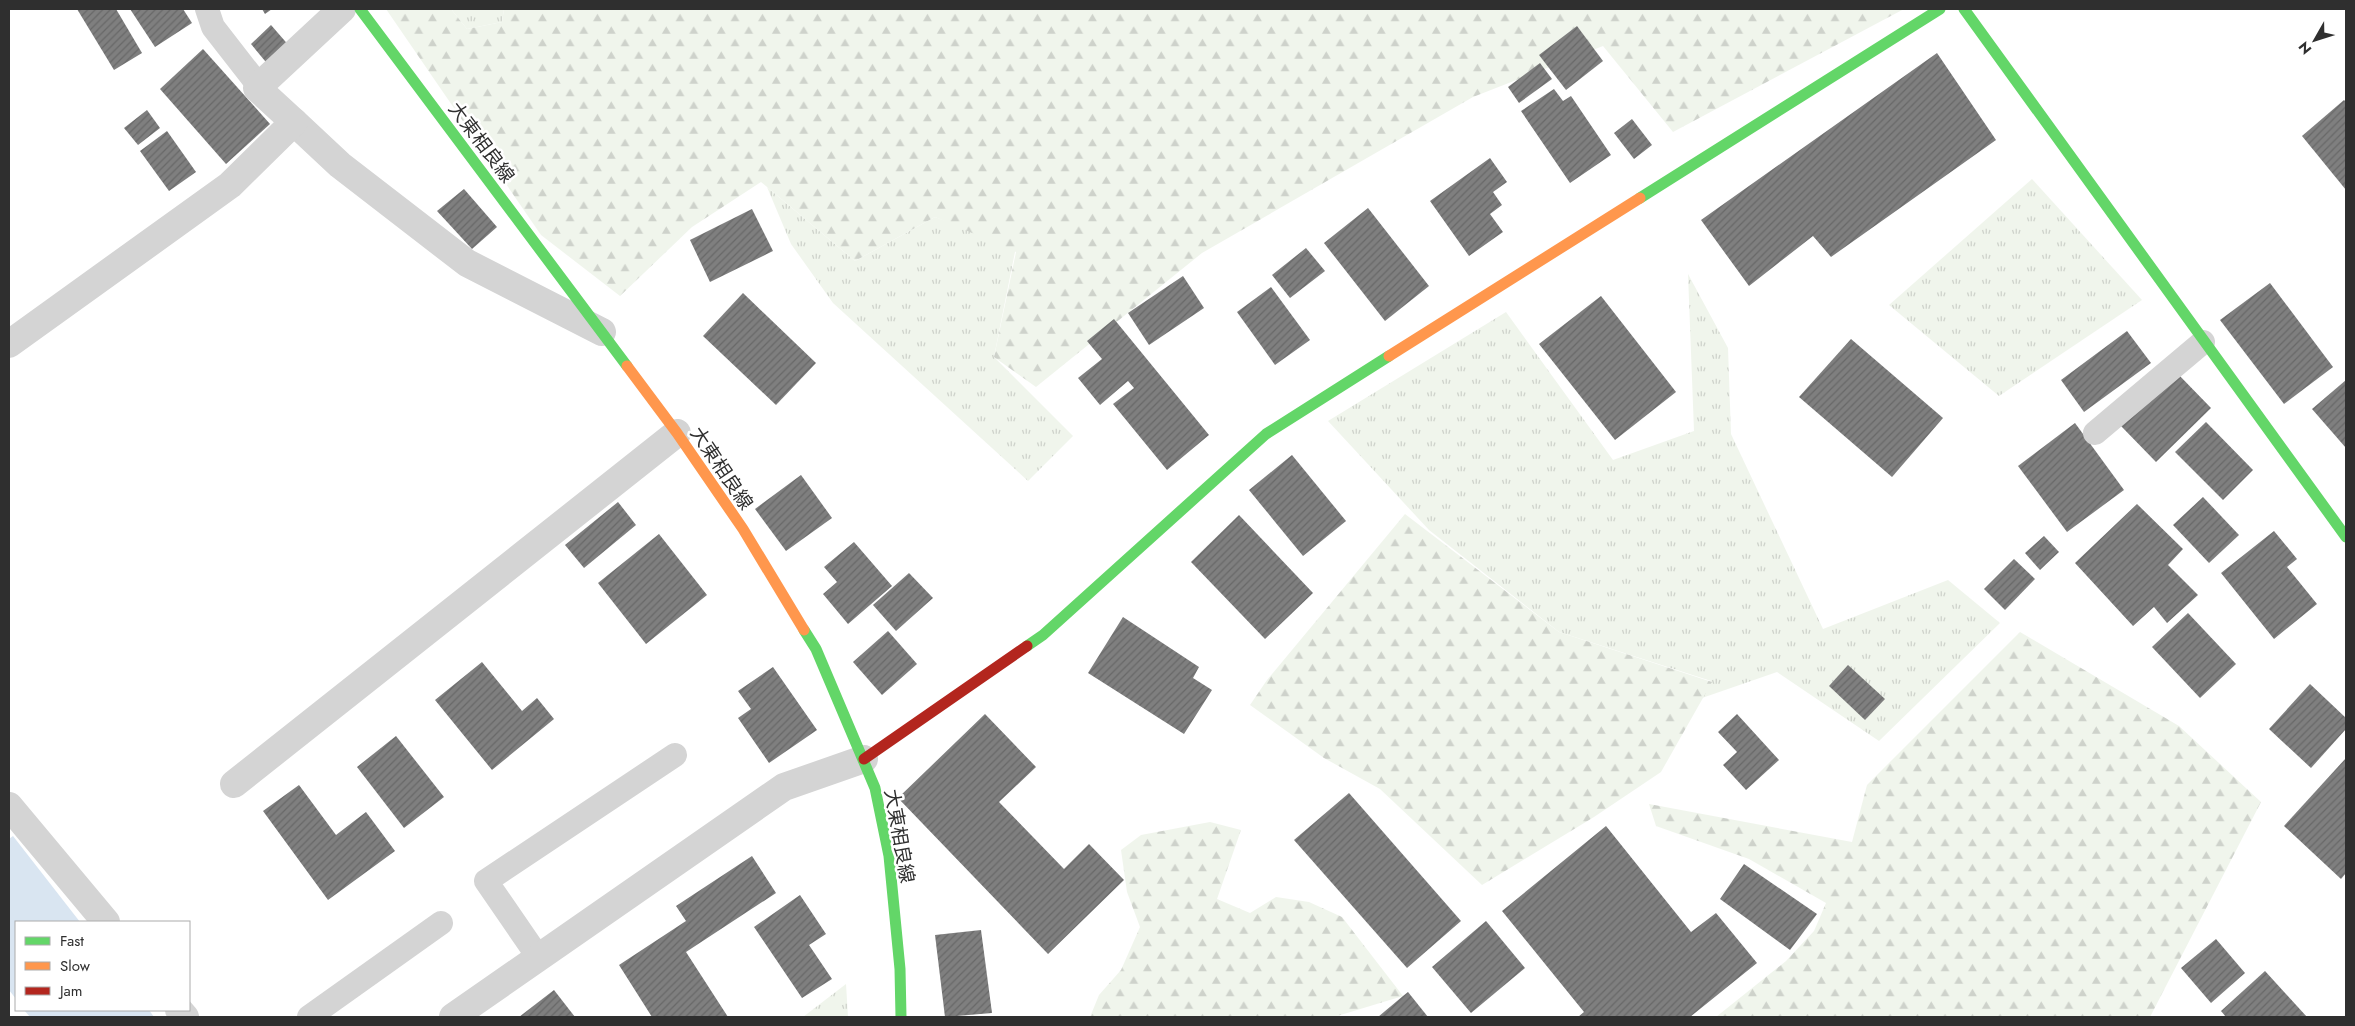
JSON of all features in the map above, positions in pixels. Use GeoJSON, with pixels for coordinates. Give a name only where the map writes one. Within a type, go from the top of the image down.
{"type":"FeatureCollection","features":[{"type":"Feature","properties":{"kind":"street"},"geometry":{"type":"LineString","coordinates":[[342,9],[257,88],[340,165],[467,263],[602,332]]}},
{"type":"Feature","properties":{"kind":"street","name":"大東相良線"},"geometry":{"type":"LineString","coordinates":[[360,9],[677,433],[743,529],[816,649],[875,788],[889,856],[900,969],[902,1017]]}},
{"type":"Feature","properties":{"kind":"street"},"geometry":{"type":"LineString","coordinates":[[453,1017],[784,787],[864,760],[1043,635],[1266,434],[1940,9]]}},
{"type":"Feature","properties":{"kind":"street"},"geometry":{"type":"LineString","coordinates":[[1964,9],[2203,342],[2346,537]]}},
{"type":"Feature","properties":{"kind":"street"},"geometry":{"type":"LineString","coordinates":[[9,344],[230,185],[294,122]]}},
{"type":"Feature","properties":{"kind":"street"},"geometry":{"type":"LineString","coordinates":[[234,784],[677,433]]}},
{"type":"Feature","properties":{"kind":"street"},"geometry":{"type":"LineString","coordinates":[[9,806],[105,921]]}},
{"type":"Feature","properties":{"kind":"lane"},"geometry":{"type":"LineString","coordinates":[[207,9],[213,27],[259,86]]}},
{"type":"Feature","properties":{"kind":"lane"},"geometry":{"type":"LineString","coordinates":[[2096,433],[2203,342]]}},
{"type":"Feature","properties":{"kind":"lane"},"geometry":{"type":"LineString","coordinates":[[539,958],[486,881],[675,755]]}},
{"type":"Feature","properties":{"kind":"lane"},"geometry":{"type":"LineString","coordinates":[[308,1017],[441,922]]}},
{"type":"Feature","properties":{"kind":"green space"},"geometry":{"type":"Polygon","coordinates":[[[386,9],[451,9],[467,29],[502,22],[504,9],[1904,9],[1673,132],[1603,46],[1473,97],[1202,253],[1036,387],[994,357],[1016,252],[935,217],[855,261],[761,182],[692,227],[620,296],[541,235],[386,9]]]}},
{"type":"Feature","properties":{"kind":"green space"},"geometry":{"type":"Polygon","coordinates":[[[451,9],[504,9],[502,22],[467,29],[451,9]]]}},
{"type":"Feature","properties":{"kind":"green space"},"geometry":{"type":"Polygon","coordinates":[[[2032,179],[2142,300],[1999,396],[1889,305],[2032,179]]]}},
{"type":"Feature","properties":{"kind":"green space"},"geometry":{"type":"Polygon","coordinates":[[[767,187],[855,261],[935,217],[1016,247],[994,357],[1073,436],[1028,481],[833,303],[791,244],[767,187]]]}},
{"type":"Feature","properties":{"kind":"green space"},"geometry":{"type":"Polygon","coordinates":[[[1688,274],[1728,348],[1731,434],[1823,629],[1948,580],[2000,623],[1879,741],[1777,672],[1702,698],[1711,681],[1559,632],[1429,530],[1328,421],[1506,312],[1613,460],[1694,431],[1688,274]]]}},
{"type":"Feature","properties":{"kind":"green space"},"geometry":{"type":"Polygon","coordinates":[[[1405,514],[1559,632],[1712,682],[1661,772],[1594,817],[1482,885],[1380,789],[1324,758],[1250,705],[1267,680],[1405,514]]]}},
{"type":"Feature","properties":{"kind":"green space"},"geometry":{"type":"Polygon","coordinates":[[[2020,632],[2179,726],[2261,802],[2150,1017],[1716,1017],[1786,961],[1814,931],[1826,903],[1749,859],[1656,826],[1649,804],[1852,842],[1867,785],[2020,632]]]}},
{"type":"Feature","properties":{"kind":"green space"},"geometry":{"type":"Polygon","coordinates":[[[1210,822],[1241,830],[1217,899],[1250,913],[1276,897],[1309,902],[1342,917],[1403,996],[1334,1017],[1090,1017],[1099,995],[1121,970],[1140,927],[1127,892],[1121,850],[1141,835],[1210,822]]]}},
{"type":"Feature","properties":{"kind":"green space"},"geometry":{"type":"Polygon","coordinates":[[[846,984],[848,1017],[803,1017],[846,984]]]}},
{"type":"Feature","properties":{"kind":"shaded area"},"geometry":{"type":"Polygon","coordinates":[[[13,836],[79,921],[15,921],[15,998],[9,990],[9,839],[13,836]]]}},
{"type":"Feature","properties":{"kind":"shaded area"},"geometry":{"type":"Polygon","coordinates":[[[25,1011],[150,1011],[154,1017],[30,1017],[25,1011]]]}},
{"type":"Feature","properties":{"kind":"building"},"geometry":{"type":"Polygon","coordinates":[[[77,9],[116,9],[142,53],[114,70],[77,9]]]}},
{"type":"Feature","properties":{"kind":"building"},"geometry":{"type":"Polygon","coordinates":[[[130,9],[183,9],[192,23],[155,47],[130,9]]]}},
{"type":"Feature","properties":{"kind":"building"},"geometry":{"type":"Polygon","coordinates":[[[262,9],[272,9],[265,14],[262,9]]]}},
{"type":"Feature","properties":{"kind":"building"},"geometry":{"type":"Polygon","coordinates":[[[271,25],[291,48],[270,67],[251,44],[271,25]]]}},
{"type":"Feature","properties":{"kind":"building"},"geometry":{"type":"Polygon","coordinates":[[[1577,26],[1603,61],[1566,90],[1539,55],[1577,26]]]}},
{"type":"Feature","properties":{"kind":"building"},"geometry":{"type":"Polygon","coordinates":[[[203,49],[270,124],[226,164],[160,89],[203,49]]]}},
{"type":"Feature","properties":{"kind":"building"},"geometry":{"type":"Polygon","coordinates":[[[1937,53],[1996,140],[1831,257],[1813,236],[1749,286],[1701,220],[1937,53]]]}},
{"type":"Feature","properties":{"kind":"building"},"geometry":{"type":"Polygon","coordinates":[[[1540,63],[1552,79],[1519,103],[1508,87],[1540,63]]]}},
{"type":"Feature","properties":{"kind":"building"},"geometry":{"type":"Polygon","coordinates":[[[1554,89],[1563,101],[1571,96],[1611,155],[1570,183],[1521,111],[1554,89]]]}},
{"type":"Feature","properties":{"kind":"building"},"geometry":{"type":"Polygon","coordinates":[[[2344,100],[2346,102],[2346,190],[2302,136],[2344,100]]]}},
{"type":"Feature","properties":{"kind":"building"},"geometry":{"type":"Polygon","coordinates":[[[147,110],[160,128],[138,145],[124,128],[147,110]]]}},
{"type":"Feature","properties":{"kind":"building"},"geometry":{"type":"Polygon","coordinates":[[[1632,119],[1652,145],[1634,159],[1614,133],[1632,119]]]}},
{"type":"Feature","properties":{"kind":"building"},"geometry":{"type":"Polygon","coordinates":[[[167,131],[196,172],[169,191],[140,151],[167,131]]]}},
{"type":"Feature","properties":{"kind":"building"},"geometry":{"type":"Polygon","coordinates":[[[1490,158],[1507,182],[1493,192],[1502,205],[1490,214],[1503,232],[1469,256],[1430,201],[1490,158]]]}},
{"type":"Feature","properties":{"kind":"building"},"geometry":{"type":"Polygon","coordinates":[[[464,189],[497,227],[472,249],[437,211],[464,189]]]}},
{"type":"Feature","properties":{"kind":"building"},"geometry":{"type":"Polygon","coordinates":[[[1368,208],[1429,286],[1385,321],[1324,243],[1368,208]]]}},
{"type":"Feature","properties":{"kind":"building"},"geometry":{"type":"Polygon","coordinates":[[[752,209],[773,251],[710,282],[690,240],[752,209]]]}},
{"type":"Feature","properties":{"kind":"building"},"geometry":{"type":"Polygon","coordinates":[[[1306,248],[1325,271],[1290,298],[1272,275],[1306,248]]]}},
{"type":"Feature","properties":{"kind":"building"},"geometry":{"type":"Polygon","coordinates":[[[1183,276],[1204,308],[1149,345],[1128,313],[1183,276]]]}},
{"type":"Feature","properties":{"kind":"building"},"geometry":{"type":"Polygon","coordinates":[[[2270,283],[2333,367],[2284,404],[2220,320],[2270,283]]]}},
{"type":"Feature","properties":{"kind":"building"},"geometry":{"type":"Polygon","coordinates":[[[1271,287],[1310,340],[1275,365],[1237,312],[1271,287]]]}},
{"type":"Feature","properties":{"kind":"building"},"geometry":{"type":"Polygon","coordinates":[[[743,293],[816,363],[776,405],[703,336],[743,293]]]}},
{"type":"Feature","properties":{"kind":"building"},"geometry":{"type":"Polygon","coordinates":[[[1601,296],[1676,392],[1615,440],[1539,344],[1601,296]]]}},
{"type":"Feature","properties":{"kind":"building"},"geometry":{"type":"Polygon","coordinates":[[[1114,319],[1209,435],[1167,470],[1113,404],[1134,388],[1128,381],[1100,405],[1078,378],[1102,359],[1087,341],[1114,319]]]}},
{"type":"Feature","properties":{"kind":"building"},"geometry":{"type":"Polygon","coordinates":[[[2127,331],[2151,363],[2084,412],[2061,380],[2127,331]]]}},
{"type":"Feature","properties":{"kind":"building"},"geometry":{"type":"Polygon","coordinates":[[[1851,339],[1943,418],[1892,477],[1799,397],[1851,339]]]}},
{"type":"Feature","properties":{"kind":"building"},"geometry":{"type":"Polygon","coordinates":[[[2176,372],[2211,408],[2156,462],[2121,426],[2176,372]]]}},
{"type":"Feature","properties":{"kind":"building"},"geometry":{"type":"Polygon","coordinates":[[[2346,380],[2346,448],[2312,409],[2346,380]]]}},
{"type":"Feature","properties":{"kind":"building"},"geometry":{"type":"Polygon","coordinates":[[[2206,422],[2253,470],[2223,500],[2175,452],[2206,422]]]}},
{"type":"Feature","properties":{"kind":"building"},"geometry":{"type":"Polygon","coordinates":[[[2075,423],[2124,490],[2067,532],[2018,466],[2075,423]]]}},
{"type":"Feature","properties":{"kind":"building"},"geometry":{"type":"Polygon","coordinates":[[[1292,455],[1346,521],[1303,556],[1249,490],[1292,455]]]}},
{"type":"Feature","properties":{"kind":"building"},"geometry":{"type":"Polygon","coordinates":[[[801,475],[832,518],[786,551],[755,509],[801,475]]]}},
{"type":"Feature","properties":{"kind":"building"},"geometry":{"type":"Polygon","coordinates":[[[2203,497],[2239,535],[2209,563],[2173,525],[2203,497]]]}},
{"type":"Feature","properties":{"kind":"building"},"geometry":{"type":"Polygon","coordinates":[[[618,502],[636,525],[584,568],[565,545],[618,502]]]}},
{"type":"Feature","properties":{"kind":"building"},"geometry":{"type":"Polygon","coordinates":[[[2137,504],[2183,549],[2168,565],[2198,595],[2167,623],[2154,607],[2133,626],[2075,563],[2137,504]]]}},
{"type":"Feature","properties":{"kind":"building"},"geometry":{"type":"Polygon","coordinates":[[[1239,515],[1313,593],[1265,639],[1191,562],[1239,515]]]}},
{"type":"Feature","properties":{"kind":"building"},"geometry":{"type":"Polygon","coordinates":[[[2274,531],[2297,559],[2287,567],[2317,604],[2274,639],[2221,573],[2274,531]]]}},
{"type":"Feature","properties":{"kind":"building"},"geometry":{"type":"Polygon","coordinates":[[[659,534],[707,595],[646,644],[598,583],[659,534]]]}},
{"type":"Feature","properties":{"kind":"building"},"geometry":{"type":"Polygon","coordinates":[[[2044,536],[2059,552],[2040,570],[2025,553],[2044,536]]]}},
{"type":"Feature","properties":{"kind":"building"},"geometry":{"type":"Polygon","coordinates":[[[854,542],[892,586],[848,624],[823,594],[837,582],[824,567],[854,542]]]}},
{"type":"Feature","properties":{"kind":"building"},"geometry":{"type":"Polygon","coordinates":[[[2014,559],[2035,579],[2005,610],[1984,589],[2014,559]]]}},
{"type":"Feature","properties":{"kind":"building"},"geometry":{"type":"Polygon","coordinates":[[[909,573],[933,598],[896,631],[873,605],[909,573]]]}},
{"type":"Feature","properties":{"kind":"building"},"geometry":{"type":"Polygon","coordinates":[[[2188,613],[2236,664],[2200,698],[2152,647],[2188,613]]]}},
{"type":"Feature","properties":{"kind":"building"},"geometry":{"type":"Polygon","coordinates":[[[1123,617],[1199,667],[1193,678],[1212,690],[1184,734],[1088,673],[1123,617]]]}},
{"type":"Feature","properties":{"kind":"building"},"geometry":{"type":"Polygon","coordinates":[[[888,631],[917,664],[882,695],[853,662],[888,631]]]}},
{"type":"Feature","properties":{"kind":"building"},"geometry":{"type":"Polygon","coordinates":[[[482,662],[522,711],[537,698],[554,719],[492,770],[435,700],[482,662]]]}},
{"type":"Feature","properties":{"kind":"building"},"geometry":{"type":"Polygon","coordinates":[[[1848,665],[1885,699],[1865,720],[1829,686],[1848,665]]]}},
{"type":"Feature","properties":{"kind":"building"},"geometry":{"type":"Polygon","coordinates":[[[773,667],[817,730],[769,763],[738,718],[751,709],[738,691],[773,667]]]}},
{"type":"Feature","properties":{"kind":"building"},"geometry":{"type":"Polygon","coordinates":[[[2310,684],[2346,718],[2346,729],[2311,768],[2269,729],[2310,684]]]}},
{"type":"Feature","properties":{"kind":"building"},"geometry":{"type":"Polygon","coordinates":[[[985,714],[1036,767],[999,802],[1064,869],[1089,844],[1124,880],[1048,954],[898,798],[985,714]]]}},
{"type":"Feature","properties":{"kind":"building"},"geometry":{"type":"Polygon","coordinates":[[[1737,714],[1779,760],[1746,790],[1723,765],[1737,752],[1718,732],[1737,714]]]}},
{"type":"Feature","properties":{"kind":"building"},"geometry":{"type":"Polygon","coordinates":[[[396,736],[444,797],[404,828],[357,767],[396,736]]]}},
{"type":"Feature","properties":{"kind":"building"},"geometry":{"type":"Polygon","coordinates":[[[2346,758],[2346,873],[2341,879],[2284,826],[2346,758]]]}},
{"type":"Feature","properties":{"kind":"building"},"geometry":{"type":"Polygon","coordinates":[[[299,785],[336,835],[366,812],[395,851],[328,900],[263,811],[299,785]]]}},
{"type":"Feature","properties":{"kind":"building"},"geometry":{"type":"Polygon","coordinates":[[[1349,793],[1461,921],[1407,968],[1294,840],[1349,793]]]}},
{"type":"Feature","properties":{"kind":"building"},"geometry":{"type":"Polygon","coordinates":[[[1606,826],[1691,932],[1716,913],[1757,963],[1690,1017],[1578,1017],[1584,1012],[1502,911],[1606,826]]]}},
{"type":"Feature","properties":{"kind":"building"},"geometry":{"type":"Polygon","coordinates":[[[752,856],[776,893],[686,952],[728,1017],[652,1017],[619,965],[686,921],[676,906],[752,856]]]}},
{"type":"Feature","properties":{"kind":"building"},"geometry":{"type":"Polygon","coordinates":[[[1744,864],[1817,914],[1790,950],[1720,899],[1744,864]]]}},
{"type":"Feature","properties":{"kind":"building"},"geometry":{"type":"Polygon","coordinates":[[[800,895],[826,934],[809,945],[832,979],[802,998],[754,927],[800,895]]]}},
{"type":"Feature","properties":{"kind":"building"},"geometry":{"type":"Polygon","coordinates":[[[1486,921],[1525,968],[1471,1013],[1432,967],[1486,921]]]}},
{"type":"Feature","properties":{"kind":"building"},"geometry":{"type":"Polygon","coordinates":[[[981,930],[992,1013],[945,1017],[935,935],[981,930]]]}},
{"type":"Feature","properties":{"kind":"building"},"geometry":{"type":"Polygon","coordinates":[[[2216,939],[2245,973],[2211,1003],[2181,968],[2216,939]]]}},
{"type":"Feature","properties":{"kind":"building"},"geometry":{"type":"Polygon","coordinates":[[[2265,971],[2307,1017],[2226,1017],[2221,1011],[2265,971]]]}},
{"type":"Feature","properties":{"kind":"building"},"geometry":{"type":"Polygon","coordinates":[[[554,990],[575,1017],[519,1017],[554,990]]]}},
{"type":"Feature","properties":{"kind":"building"},"geometry":{"type":"Polygon","coordinates":[[[1408,992],[1428,1017],[1378,1017],[1403,996],[1408,992]]]}},
{"type":"Feature","properties":{"kind":"traffic: fast"},"geometry":{"type":"LineString","coordinates":[[360,9],[627,366]]}},
{"type":"Feature","properties":{"kind":"traffic: fast"},"geometry":{"type":"LineString","coordinates":[[1640,198],[1940,9]]}},
{"type":"Feature","properties":{"kind":"traffic: fast"},"geometry":{"type":"LineString","coordinates":[[1964,9],[2346,537]]}},
{"type":"Feature","properties":{"kind":"traffic: fast"},"geometry":{"type":"LineString","coordinates":[[1027,646],[1043,635],[1266,434],[1389,356]]}},
{"type":"Feature","properties":{"kind":"traffic: fast"},"geometry":{"type":"LineString","coordinates":[[804,630],[816,649],[875,788],[889,856],[900,969],[901,1017]]}},
{"type":"Feature","properties":{"kind":"traffic: slow"},"geometry":{"type":"LineString","coordinates":[[1389,356],[1640,198]]}},
{"type":"Feature","properties":{"kind":"traffic: slow"},"geometry":{"type":"LineString","coordinates":[[627,366],[677,433],[743,529],[804,630]]}},
{"type":"Feature","properties":{"kind":"traffic: jam"},"geometry":{"type":"LineString","coordinates":[[864,759],[1027,646]]}}]}
